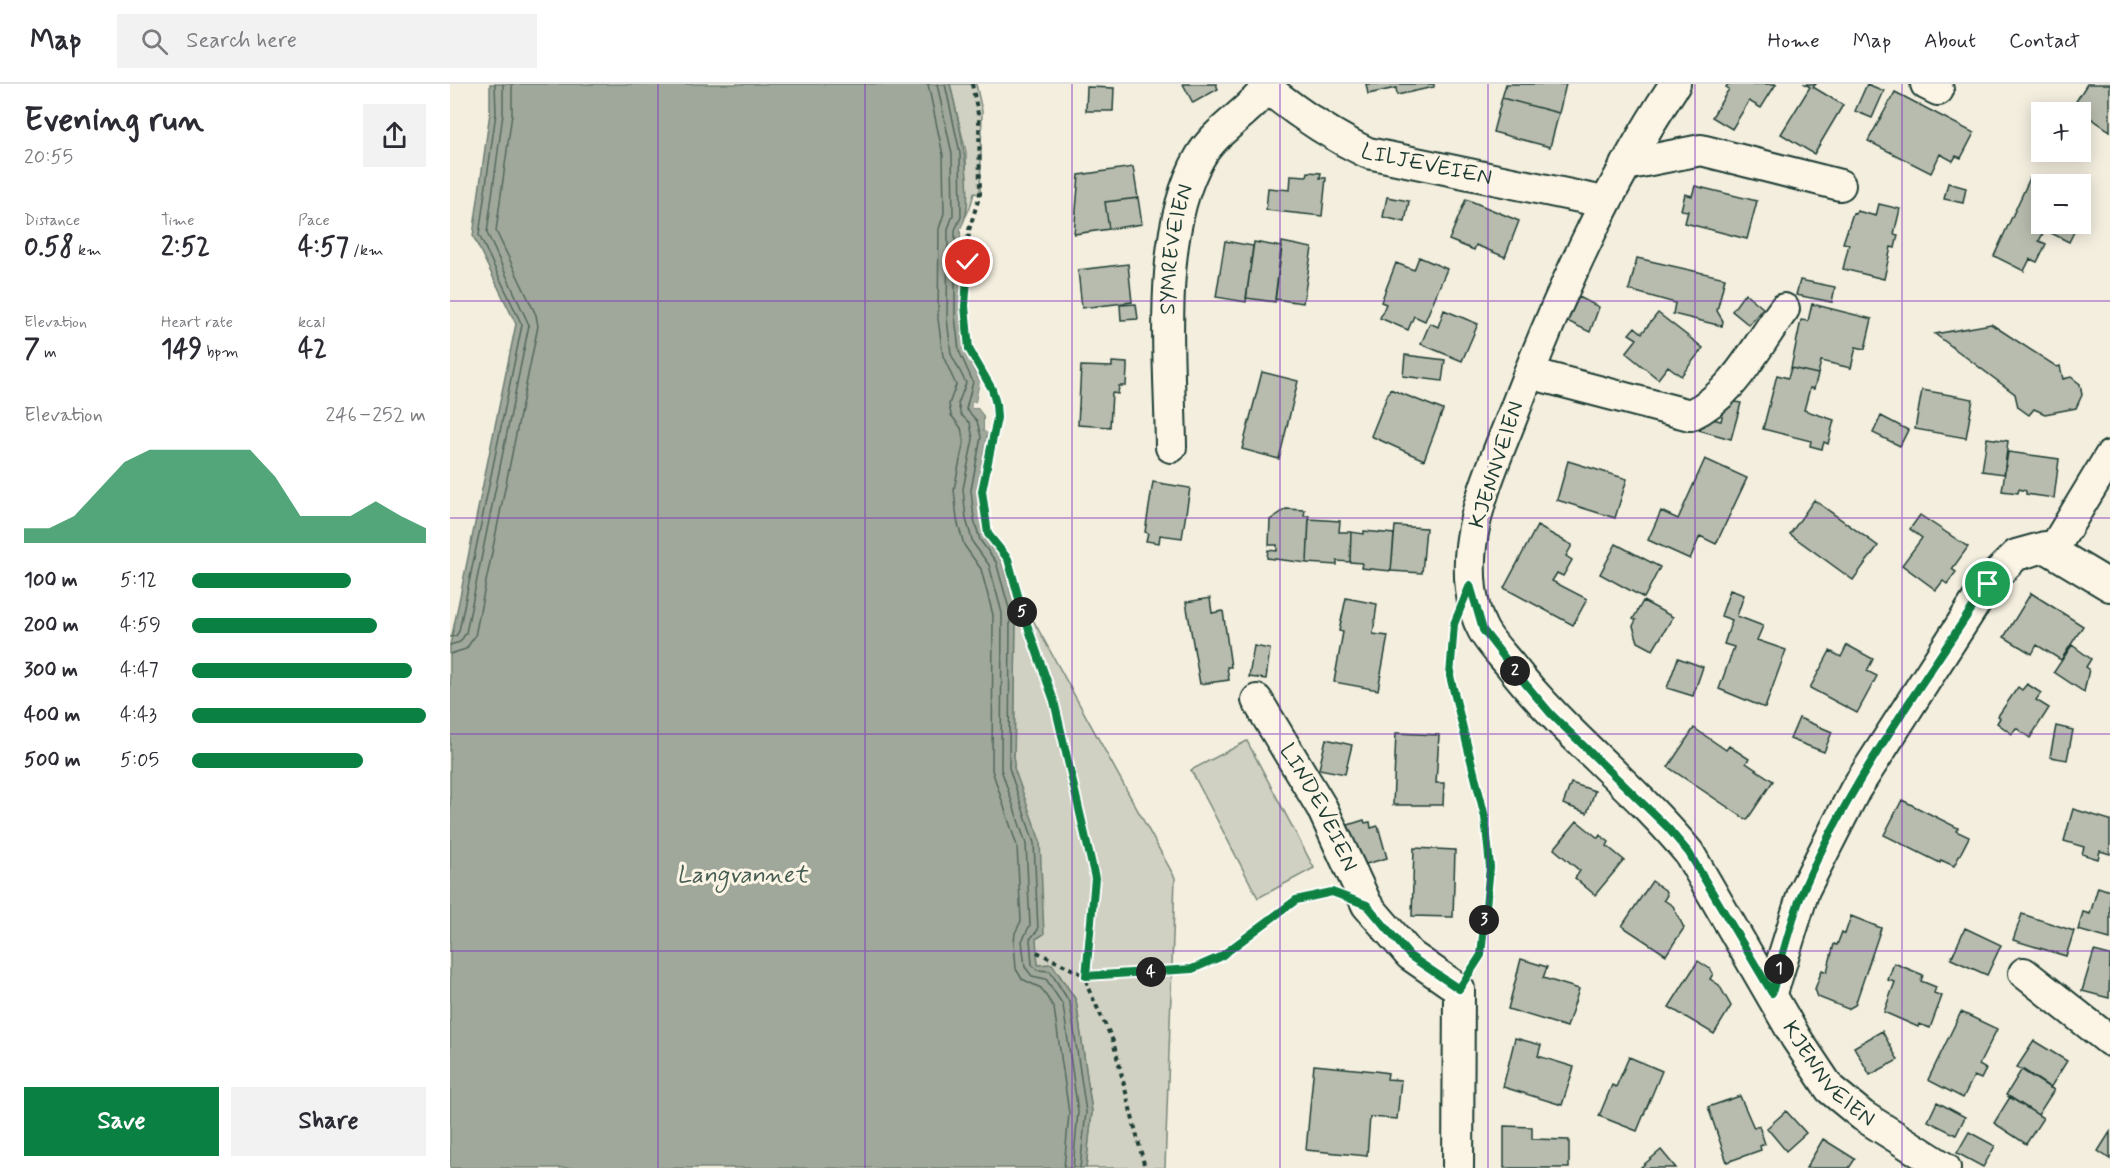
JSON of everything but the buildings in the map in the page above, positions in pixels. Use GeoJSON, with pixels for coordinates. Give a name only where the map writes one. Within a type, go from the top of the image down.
{"type":"FeatureCollection","features":[{"type":"Feature","properties":{"kind":"street","name":"KJENNVEIEN"},"geometry":{"type":"LineString","coordinates":[[1675,84],[1604,202],[1529,373],[1485,488],[1471,545],[1470,585],[1483,630],[1551,714],[1668,828],[1689,853],[1796,1038],[1830,1089],[1872,1122],[1945,1168]]}},
{"type":"Feature","properties":{"kind":"street","name":"LILJEVEIEN"},"geometry":{"type":"LineString","coordinates":[[1268,86],[1306,120],[1333,137],[1368,153],[1604,202]]}},
{"type":"Feature","properties":{"kind":"street","name":"SYMREVEIEN"},"geometry":{"type":"LineString","coordinates":[[1170,447],[1170,284],[1174,236],[1186,187],[1200,157],[1217,134],[1268,86]]}},
{"type":"Feature","properties":{"kind":"street"},"geometry":{"type":"LineString","coordinates":[[1625,165],[1701,150],[1840,185]]}},
{"type":"Feature","properties":{"kind":"street"},"geometry":{"type":"LineString","coordinates":[[1529,373],[1690,415],[1706,408],[1726,389],[1755,354],[1763,336],[1784,309]]}},
{"type":"Feature","properties":{"kind":"street"},"geometry":{"type":"LineString","coordinates":[[2053,550],[2110,456]]}},
{"type":"Feature","properties":{"kind":"street"},"geometry":{"type":"LineString","coordinates":[[1772,993],[1804,890],[1834,828],[1873,762],[1988,584],[2016,555],[2045,547],[2110,586]]}},
{"type":"Feature","properties":{"kind":"street","name":"LINDEVEIEN"},"geometry":{"type":"LineString","coordinates":[[1257,700],[1322,808],[1367,905],[1410,956],[1459,989]]}},
{"type":"Feature","properties":{"kind":"street"},"geometry":{"type":"LineString","coordinates":[[2024,973],[2110,1041]]}},
{"type":"Feature","properties":{"kind":"street"},"geometry":{"type":"LineString","coordinates":[[1458,1168],[1459,989]]}},
{"type":"Feature","properties":{"kind":"path"},"geometry":{"type":"LineString","coordinates":[[972,84],[979,119],[980,194],[969,230],[965,306],[969,349],[992,389],[997,418],[982,491],[988,534],[1008,559],[1022,610],[1054,701],[1095,878],[1086,976],[1088,987],[1113,1041],[1145,1168]]}},
{"type":"Feature","properties":{"kind":"path"},"geometry":{"type":"LineString","coordinates":[[1453,634],[1450,676],[1485,817],[1490,867],[1481,955],[1459,989]]}},
{"type":"Feature","properties":{"kind":"path"},"geometry":{"type":"LineString","coordinates":[[1037,952],[1086,976],[1192,969],[1220,957],[1296,900],[1332,892],[1367,905]]}},
{"type":"Feature","properties":{"kind":"shaded area"},"geometry":{"type":"Polygon","coordinates":[[[950,84],[976,84],[982,111],[980,194],[974,193],[967,218],[966,152],[950,84]]]}},
{"type":"Feature","properties":{"kind":"shaded area"},"geometry":{"type":"Polygon","coordinates":[[[1027,609],[1175,878],[1165,1168],[1086,1168],[1092,1112],[1076,1000],[1052,964],[1038,965],[1014,768],[1016,610],[1027,609]]]}},
{"type":"Feature","properties":{"kind":"shaded area"},"geometry":{"type":"Polygon","coordinates":[[[1247,741],[1314,868],[1258,898],[1191,770],[1247,741]]]}},
{"type":"Feature","properties":{"kind":"water","name":"Langvannet"},"geometry":{"type":"Polygon","coordinates":[[[490,84],[950,84],[965,158],[968,198],[961,229],[961,316],[965,351],[980,381],[973,408],[978,408],[984,416],[984,431],[988,432],[977,490],[985,537],[1001,559],[1016,610],[1014,768],[1040,841],[1044,934],[1036,939],[1038,965],[1052,964],[1076,1000],[1092,1112],[1086,1168],[450,1168],[450,645],[516,324],[473,236],[490,112],[490,84]]]}},
{"type":"Feature","properties":{"kind":"pier"},"geometry":{"type":"Polygon","coordinates":[[[970,209],[970,219],[964,230],[964,316],[968,350],[983,380],[978,405],[986,415],[987,429],[991,432],[980,490],[982,517],[988,535],[1004,558],[1019,610],[1016,610],[1001,559],[985,537],[979,518],[977,490],[988,433],[984,431],[984,416],[978,408],[972,408],[972,403],[976,402],[980,381],[965,351],[961,316],[961,229],[970,209]]]}},
{"type":"Feature","properties":{"kind":"route"},"geometry":{"type":"LineString","coordinates":[[968,262],[965,306],[969,349],[992,389],[996,404],[997,418],[982,491],[988,534],[1008,559],[1022,610],[1054,701],[1095,878],[1086,976],[1192,969],[1220,957],[1296,900],[1332,892],[1367,905],[1410,956],[1459,989],[1481,955],[1490,867],[1485,817],[1450,676],[1454,624],[1470,585],[1483,630],[1518,675],[1551,714],[1668,828],[1689,853],[1772,993],[1804,890],[1834,828],[1855,790],[1988,584]]}}]}
